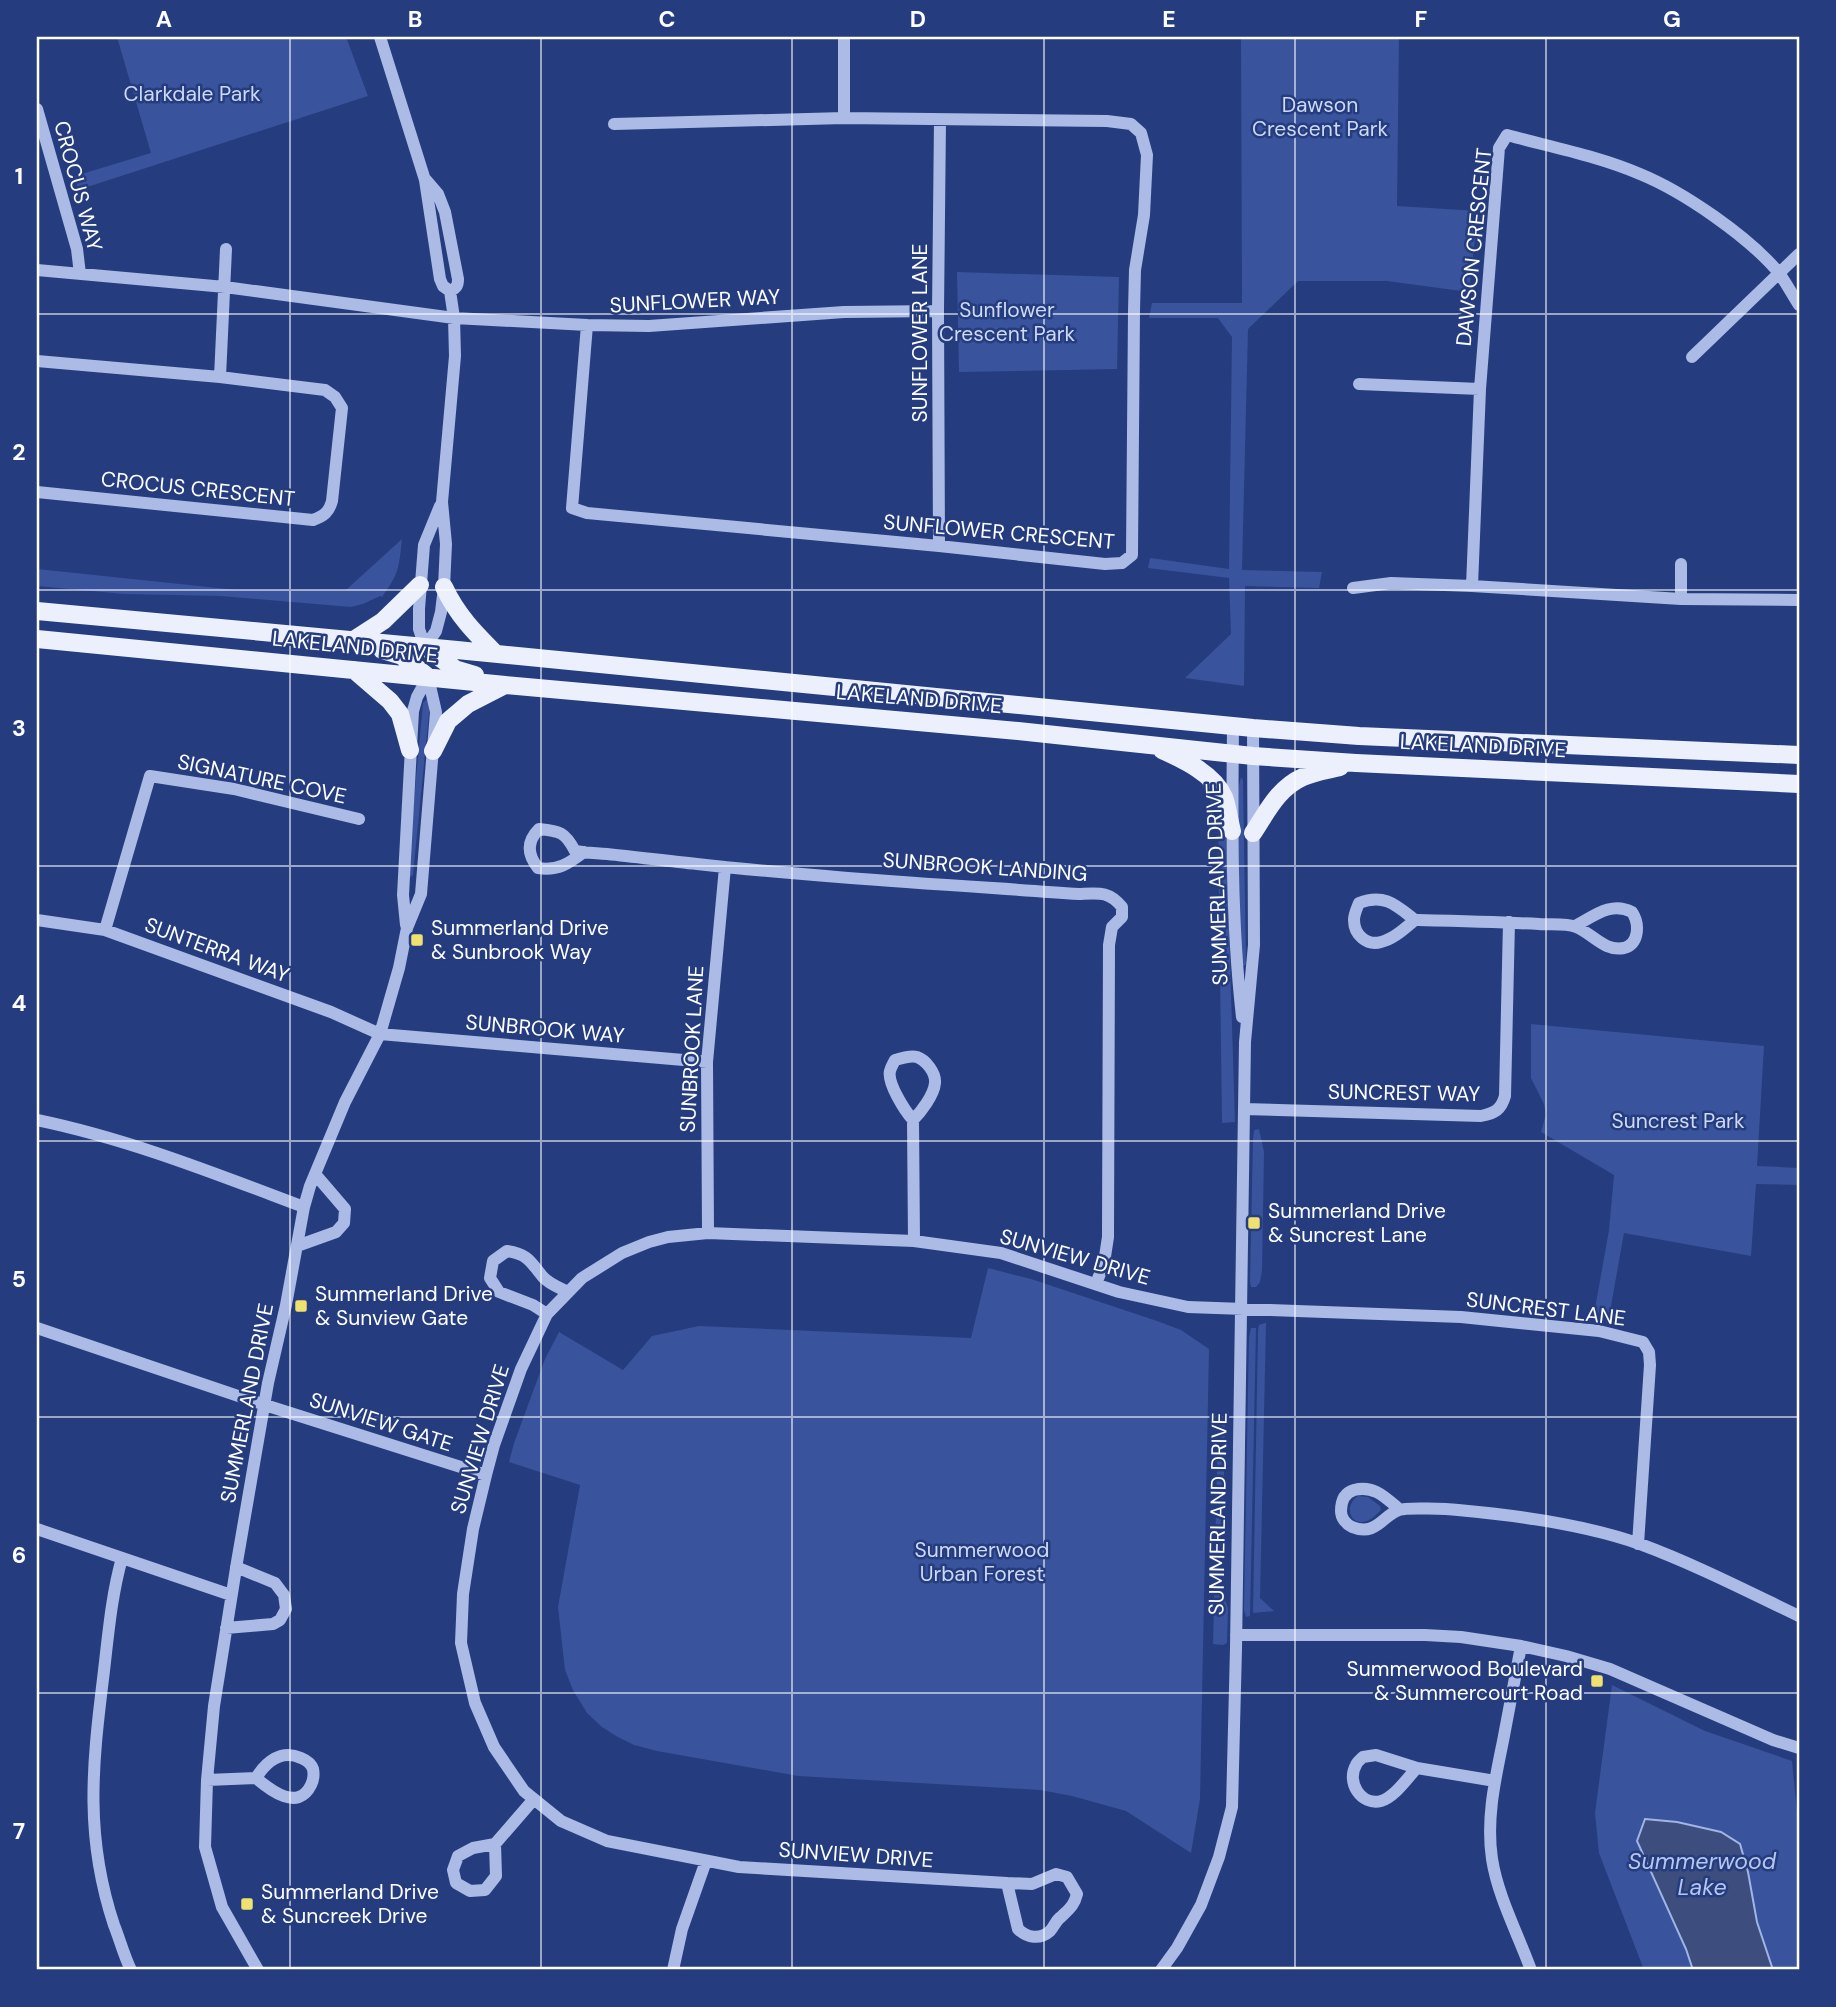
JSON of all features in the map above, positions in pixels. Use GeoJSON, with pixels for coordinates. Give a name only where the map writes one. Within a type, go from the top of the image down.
{"type":"FeatureCollection","features":[{"type":"Feature","properties":{"kind":"main road"},"geometry":{"type":"LineString","coordinates":[[352,640],[383,621],[420,585]]}},
{"type":"Feature","properties":{"kind":"main road"},"geometry":{"type":"LineString","coordinates":[[352,640],[402,656],[428,677],[496,654],[454,607],[444,587]]}},
{"type":"Feature","properties":{"kind":"main road","name":"LAKELAND DRIVE"},"geometry":{"type":"LineString","coordinates":[[37,611],[1253,728],[1359,736],[1799,755]]}},
{"type":"Feature","properties":{"kind":"main road","name":"LAKELAND DRIVE"},"geometry":{"type":"LineString","coordinates":[[37,639],[505,685],[1018,731],[1253,756],[1799,784]]}},
{"type":"Feature","properties":{"kind":"main road"},"geometry":{"type":"LineString","coordinates":[[354,670],[425,647],[455,669],[505,685]]}},
{"type":"Feature","properties":{"kind":"main road"},"geometry":{"type":"LineString","coordinates":[[354,670],[390,701],[400,714],[410,750]]}},
{"type":"Feature","properties":{"kind":"main road"},"geometry":{"type":"LineString","coordinates":[[433,751],[448,721],[468,704],[505,685]]}},
{"type":"Feature","properties":{"kind":"main road"},"geometry":{"type":"LineString","coordinates":[[1153,746],[1193,766],[1218,786],[1224,797],[1232,831]]}},
{"type":"Feature","properties":{"kind":"main road"},"geometry":{"type":"LineString","coordinates":[[1253,833],[1281,791],[1289,784],[1304,776],[1356,763]]}},
{"type":"Feature","properties":{"kind":"street"},"geometry":{"type":"LineString","coordinates":[[380,37],[425,180],[440,279],[443,286],[450,291],[454,318],[455,356],[442,502],[446,544],[444,587],[436,631],[425,647]]}},
{"type":"Feature","properties":{"kind":"street"},"geometry":{"type":"LineString","coordinates":[[844,37],[844,118]]}},
{"type":"Feature","properties":{"kind":"street","name":"CROCUS WAY"},"geometry":{"type":"LineString","coordinates":[[37,109],[78,249],[79,274]]}},
{"type":"Feature","properties":{"kind":"street","name":"SUNFLOWER CRESCENT"},"geometry":{"type":"LineString","coordinates":[[587,325],[572,508],[587,513],[1105,564],[1122,562],[1132,555],[1133,311],[1135,270],[1144,215],[1147,155],[1141,133],[1131,124],[1107,121],[844,118],[614,124]]}},
{"type":"Feature","properties":{"kind":"street","name":"SUNFLOWER LANE"},"geometry":{"type":"LineString","coordinates":[[939,546],[940,120]]}},
{"type":"Feature","properties":{"kind":"street","name":"DAWSON CRESCENT"},"geometry":{"type":"LineString","coordinates":[[1472,586],[1480,390],[1499,148],[1507,135],[1642,174],[1739,234],[1778,273]]}},
{"type":"Feature","properties":{"kind":"street"},"geometry":{"type":"LineString","coordinates":[[220,377],[226,250]]}},
{"type":"Feature","properties":{"kind":"street"},"geometry":{"type":"LineString","coordinates":[[1692,357],[1799,254]]}},
{"type":"Feature","properties":{"kind":"street"},"geometry":{"type":"LineString","coordinates":[[37,270],[225,287],[454,318]]}},
{"type":"Feature","properties":{"kind":"street"},"geometry":{"type":"LineString","coordinates":[[1778,273],[1799,305]]}},
{"type":"Feature","properties":{"kind":"street","name":"SUNFLOWER WAY"},"geometry":{"type":"LineString","coordinates":[[454,318],[649,326],[844,312],[938,311]]}},
{"type":"Feature","properties":{"kind":"street","name":"CROCUS CRESCENT"},"geometry":{"type":"LineString","coordinates":[[37,361],[220,377],[325,390],[340,402],[342,408],[332,501],[329,510],[313,520],[37,492]]}},
{"type":"Feature","properties":{"kind":"street"},"geometry":{"type":"LineString","coordinates":[[1359,384],[1480,390]]}},
{"type":"Feature","properties":{"kind":"street"},"geometry":{"type":"LineString","coordinates":[[425,647],[419,629],[424,545],[442,502]]}},
{"type":"Feature","properties":{"kind":"street"},"geometry":{"type":"LineString","coordinates":[[1681,564],[1681,598]]}},
{"type":"Feature","properties":{"kind":"street"},"geometry":{"type":"LineString","coordinates":[[1353,588],[1391,583],[1681,598],[1799,600]]}},
{"type":"Feature","properties":{"kind":"street","name":"SUMMERLAND DRIVE"},"geometry":{"type":"LineString","coordinates":[[407,929],[403,895],[413,711],[428,677]]}},
{"type":"Feature","properties":{"kind":"street","name":"SUMMERLAND DRIVE"},"geometry":{"type":"LineString","coordinates":[[258,1970],[222,1907],[205,1847],[207,1780],[214,1706],[265,1405],[304,1207],[345,1102],[380,1034],[407,929],[421,894],[436,712],[428,677]]}},
{"type":"Feature","properties":{"kind":"street","name":"SUMMERLAND DRIVE"},"geometry":{"type":"LineString","coordinates":[[1233,726],[1232,831],[1236,965],[1245,1042]]}},
{"type":"Feature","properties":{"kind":"street","name":"SUMMERLAND DRIVE"},"geometry":{"type":"LineString","coordinates":[[1161,1970],[1202,1905],[1219,1857],[1232,1807],[1245,1042],[1254,945],[1253,728]]}},
{"type":"Feature","properties":{"kind":"street","name":"SIGNATURE COVE"},"geometry":{"type":"LineString","coordinates":[[105,930],[150,776],[234,789],[359,819]]}},
{"type":"Feature","properties":{"kind":"street","name":"SUNBROOK LANDING"},"geometry":{"type":"LineString","coordinates":[[584,852],[725,867],[1113,896],[1122,907],[1122,917],[1112,927],[1109,945],[1108,1237],[1104,1263],[1096,1284]]}},
{"type":"Feature","properties":{"kind":"street","name":"SUNBROOK LANE"},"geometry":{"type":"LineString","coordinates":[[708,1233],[707,1062],[725,867]]}},
{"type":"Feature","properties":{"kind":"street"},"geometry":{"type":"LineString","coordinates":[[1415,920],[1399,907],[1384,900],[1370,899],[1359,903],[1354,919],[1361,937],[1378,943],[1387,940],[1415,920],[1575,926],[1607,946],[1616,948],[1633,943],[1637,925],[1632,912],[1623,907],[1610,908],[1575,926]]}},
{"type":"Feature","properties":{"kind":"street","name":"SUNTERRA WAY"},"geometry":{"type":"LineString","coordinates":[[37,920],[105,930],[331,1012],[380,1034]]}},
{"type":"Feature","properties":{"kind":"street","name":"SUNCREST WAY"},"geometry":{"type":"LineString","coordinates":[[1244,1109],[1481,1116],[1494,1113],[1502,1107],[1504,1096],[1509,922]]}},
{"type":"Feature","properties":{"kind":"street","name":"SUNBROOK WAY"},"geometry":{"type":"LineString","coordinates":[[380,1034],[707,1062]]}},
{"type":"Feature","properties":{"kind":"street"},"geometry":{"type":"LineString","coordinates":[[913,1120],[933,1091],[936,1080],[931,1069],[917,1057],[907,1057],[895,1060],[890,1072],[891,1083],[913,1120],[914,1241]]}},
{"type":"Feature","properties":{"kind":"street"},"geometry":{"type":"LineString","coordinates":[[37,1120],[112,1138],[304,1207]]}},
{"type":"Feature","properties":{"kind":"street"},"geometry":{"type":"LineString","coordinates":[[297,1246],[336,1232],[344,1223],[345,1209],[315,1174]]}},
{"type":"Feature","properties":{"kind":"street","name":"SUNVIEW DRIVE"},"geometry":{"type":"LineString","coordinates":[[1007,1883],[1018,1929],[1031,1937],[1040,1936],[1052,1929],[1060,1917],[1072,1908],[1077,1894],[1067,1877],[1056,1874],[1032,1884],[738,1867],[607,1841],[561,1821],[524,1791],[494,1747],[475,1703],[461,1643],[463,1594],[472,1529],[494,1445],[521,1368],[547,1314],[582,1278],[622,1253],[649,1242],[708,1233],[914,1241],[1001,1253],[1119,1292],[1188,1307],[1240,1308]]}},
{"type":"Feature","properties":{"kind":"street"},"geometry":{"type":"LineString","coordinates":[[547,1314],[533,1305],[499,1292],[490,1278],[493,1261],[508,1251],[523,1254],[545,1280],[568,1292]]}},
{"type":"Feature","properties":{"kind":"street","name":"SUNCREST LANE"},"geometry":{"type":"LineString","coordinates":[[1240,1308],[1461,1317],[1599,1331],[1643,1342],[1649,1352],[1650,1364],[1638,1544]]}},
{"type":"Feature","properties":{"kind":"street","name":"SUNVIEW GATE"},"geometry":{"type":"LineString","coordinates":[[37,1328],[265,1405],[486,1475]]}},
{"type":"Feature","properties":{"kind":"street"},"geometry":{"type":"LineString","coordinates":[[1399,1510],[1381,1494],[1365,1487],[1349,1491],[1342,1500],[1341,1514],[1347,1524],[1360,1530],[1378,1525],[1399,1510],[1455,1510],[1552,1523],[1638,1544],[1707,1572],[1799,1616]]}},
{"type":"Feature","properties":{"kind":"street"},"geometry":{"type":"LineString","coordinates":[[37,1530],[231,1595]]}},
{"type":"Feature","properties":{"kind":"street"},"geometry":{"type":"LineString","coordinates":[[122,1558],[113,1599],[103,1674],[93,1761],[92,1801],[95,1842],[107,1903],[131,1970]]}},
{"type":"Feature","properties":{"kind":"street"},"geometry":{"type":"LineString","coordinates":[[226,1628],[273,1624],[280,1620],[286,1609],[284,1595],[275,1583],[236,1567]]}},
{"type":"Feature","properties":{"kind":"street"},"geometry":{"type":"LineString","coordinates":[[1236,1635],[1425,1635],[1461,1637],[1521,1646],[1610,1669],[1773,1740],[1799,1748]]}},
{"type":"Feature","properties":{"kind":"street"},"geometry":{"type":"LineString","coordinates":[[1521,1646],[1495,1781],[1490,1824],[1492,1859],[1501,1892],[1531,1970]]}},
{"type":"Feature","properties":{"kind":"street"},"geometry":{"type":"LineString","coordinates":[[207,1780],[256,1778],[270,1790],[286,1798],[294,1798],[309,1789],[313,1780],[313,1769],[307,1761],[295,1755],[285,1755],[276,1757],[263,1766],[256,1778]]}},
{"type":"Feature","properties":{"kind":"street"},"geometry":{"type":"LineString","coordinates":[[1417,1768],[1384,1800],[1377,1802],[1366,1799],[1356,1792],[1354,1767],[1363,1757],[1376,1755],[1417,1768],[1495,1781]]}},
{"type":"Feature","properties":{"kind":"street"},"geometry":{"type":"LineString","coordinates":[[495,1844],[534,1799]]}},
{"type":"Feature","properties":{"kind":"street"},"geometry":{"type":"LineString","coordinates":[[673,1970],[682,1929],[706,1861]]}},
{"type":"Feature","properties":{"kind":"green space","name":"Clarkdale Park"},"geometry":{"type":"Polygon","coordinates":[[[117,37],[346,37],[368,96],[78,190],[75,176],[151,153],[117,37]]]}},
{"type":"Feature","properties":{"kind":"green space","name":"Dawson Crescent Park"},"geometry":{"type":"Polygon","coordinates":[[[1241,37],[1399,37],[1397,206],[1478,211],[1469,292],[1387,281],[1298,281],[1248,329],[1242,570],[1322,572],[1319,588],[1245,586],[1244,686],[1185,678],[1231,634],[1229,578],[1148,568],[1150,558],[1229,569],[1232,337],[1218,318],[1149,318],[1152,303],[1242,303],[1241,37]]]}},
{"type":"Feature","properties":{"kind":"green space","name":"Sunflower Crescent Park"},"geometry":{"type":"Polygon","coordinates":[[[957,272],[1119,277],[1117,369],[959,372],[957,272]]]}},
{"type":"Feature","properties":{"kind":"green space"},"geometry":{"type":"Polygon","coordinates":[[[402,539],[397,570],[382,597],[351,607],[221,596],[124,594],[37,586],[37,569],[237,590],[346,590],[402,539]]]}},
{"type":"Feature","properties":{"kind":"green space"},"geometry":{"type":"Polygon","coordinates":[[[427,699],[430,703],[413,875],[409,878],[407,875],[423,703],[427,699]]]}},
{"type":"Feature","properties":{"kind":"green space"},"geometry":{"type":"Polygon","coordinates":[[[1241,777],[1244,966],[1241,965],[1237,794],[1241,777]]]}},
{"type":"Feature","properties":{"kind":"green space"},"geometry":{"type":"Polygon","coordinates":[[[1206,783],[1219,800],[1226,832],[1235,1122],[1222,1123],[1218,821],[1202,784],[1206,783]]]}},
{"type":"Feature","properties":{"kind":"green space","name":"Suncrest Park"},"geometry":{"type":"Polygon","coordinates":[[[1531,1024],[1764,1046],[1757,1166],[1799,1168],[1799,1185],[1756,1184],[1751,1256],[1624,1233],[1609,1317],[1594,1314],[1609,1230],[1614,1175],[1541,1132],[1546,1114],[1531,1078],[1531,1024]]]}},
{"type":"Feature","properties":{"kind":"green space"},"geometry":{"type":"Polygon","coordinates":[[[1259,1129],[1264,1152],[1262,1270],[1260,1282],[1256,1287],[1251,1287],[1253,1139],[1254,1130],[1259,1129]]]}},
{"type":"Feature","properties":{"kind":"green space","name":"Summerwood Urban Forest"},"geometry":{"type":"Polygon","coordinates":[[[988,1268],[1031,1279],[1157,1321],[1181,1330],[1209,1349],[1200,1799],[1191,1853],[1126,1811],[1072,1796],[1040,1790],[798,1776],[634,1745],[602,1727],[587,1713],[565,1670],[558,1607],[580,1485],[509,1462],[545,1359],[559,1332],[623,1370],[652,1336],[699,1326],[971,1338],[988,1268]]]}},
{"type":"Feature","properties":{"kind":"green space"},"geometry":{"type":"Polygon","coordinates":[[[1266,1323],[1260,1598],[1274,1611],[1253,1613],[1258,1331],[1259,1325],[1266,1323]]]}},
{"type":"Feature","properties":{"kind":"green space"},"geometry":{"type":"Polygon","coordinates":[[[1251,1328],[1256,1328],[1250,1616],[1246,1617],[1244,1610],[1251,1328]]]}},
{"type":"Feature","properties":{"kind":"green space"},"geometry":{"type":"Polygon","coordinates":[[[1218,1421],[1225,1421],[1222,1592],[1228,1608],[1227,1643],[1223,1645],[1213,1644],[1218,1421]]]}},
{"type":"Feature","properties":{"kind":"green space"},"geometry":{"type":"Polygon","coordinates":[[[1358,1496],[1368,1497],[1380,1506],[1381,1510],[1367,1521],[1356,1521],[1350,1515],[1350,1510],[1353,1500],[1358,1496]]]}},
{"type":"Feature","properties":{"kind":"green space"},"geometry":{"type":"Polygon","coordinates":[[[1612,1685],[1705,1731],[1792,1761],[1799,1832],[1799,1970],[1644,1970],[1599,1853],[1595,1813],[1612,1685]]]}},
{"type":"Feature","properties":{"kind":"water","name":"Summerwood Lake"},"geometry":{"type":"Polygon","coordinates":[[[1645,1819],[1677,1822],[1721,1832],[1740,1844],[1757,1922],[1773,1970],[1693,1970],[1637,1841],[1645,1819]]]}},
{"type":"Feature","properties":{"kind":"place","name":"Summerland Drive & Sunbrook Way"},"geometry":{"type":"Point","coordinates":[417,940]}},
{"type":"Feature","properties":{"kind":"place","name":"Summerland Drive & Suncrest Lane"},"geometry":{"type":"Point","coordinates":[1254,1223]}},
{"type":"Feature","properties":{"kind":"place","name":"Summerland Drive & Sunview Gate"},"geometry":{"type":"Point","coordinates":[301,1306]}},
{"type":"Feature","properties":{"kind":"place","name":"Summerwood Boulevard & Summercourt Road"},"geometry":{"type":"Point","coordinates":[1597,1681]}},
{"type":"Feature","properties":{"kind":"place","name":"Summerland Drive & Suncreek Drive"},"geometry":{"type":"Point","coordinates":[247,1904]}}]}
